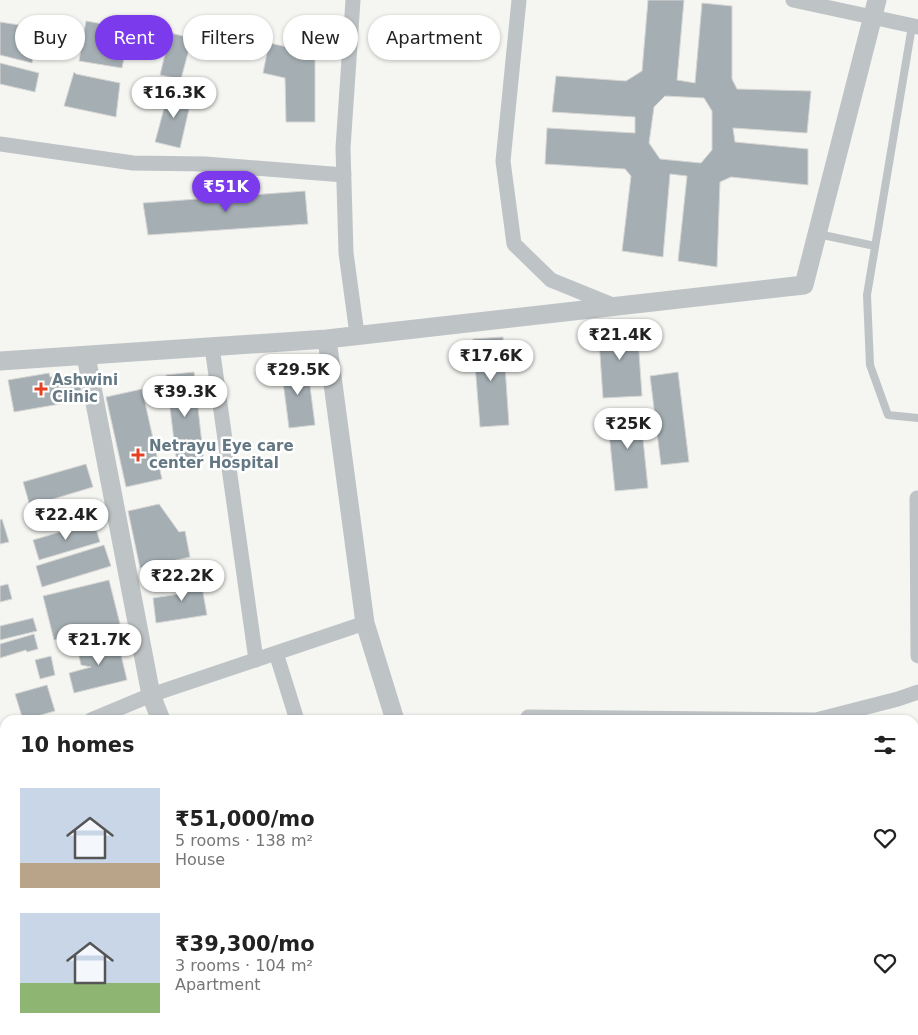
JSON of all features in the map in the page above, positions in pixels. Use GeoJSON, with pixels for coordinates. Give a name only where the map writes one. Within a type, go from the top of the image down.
{"type":"FeatureCollection","features":[{"type":"Feature","properties":{"kind":"street"},"geometry":{"type":"LineString","coordinates":[[353,0],[343,148],[346,253],[357,334]]}},
{"type":"Feature","properties":{"kind":"street"},"geometry":{"type":"LineString","coordinates":[[519,0],[503,161],[514,244],[550,280],[614,306]]}},
{"type":"Feature","properties":{"kind":"street"},"geometry":{"type":"LineString","coordinates":[[796,0],[875,9],[915,27]]}},
{"type":"Feature","properties":{"kind":"street"},"geometry":{"type":"LineString","coordinates":[[0,361],[327,339],[357,334],[804,285],[875,9]]}},
{"type":"Feature","properties":{"kind":"street"},"geometry":{"type":"LineString","coordinates":[[0,144],[133,163],[205,164],[344,175]]}},
{"type":"Feature","properties":{"kind":"street"},"geometry":{"type":"LineString","coordinates":[[327,339],[365,623],[393,715]]}},
{"type":"Feature","properties":{"kind":"street"},"geometry":{"type":"LineString","coordinates":[[212,347],[256,660]]}},
{"type":"Feature","properties":{"kind":"street"},"geometry":{"type":"LineString","coordinates":[[86,356],[151,695],[159,715]]}},
{"type":"Feature","properties":{"kind":"street"},"geometry":{"type":"LineString","coordinates":[[918,498],[918,656]]}},
{"type":"Feature","properties":{"kind":"street"},"geometry":{"type":"LineString","coordinates":[[103,715],[151,695],[365,623]]}},
{"type":"Feature","properties":{"kind":"street"},"geometry":{"type":"LineString","coordinates":[[276,653],[296,715]]}},
{"type":"Feature","properties":{"kind":"street"},"geometry":{"type":"LineString","coordinates":[[836,715],[918,692]]}},
{"type":"Feature","properties":{"kind":"lane"},"geometry":{"type":"LineString","coordinates":[[915,27],[867,295],[870,365],[888,415],[918,418]]}},
{"type":"Feature","properties":{"kind":"lane"},"geometry":{"type":"LineString","coordinates":[[817,234],[875,246]]}},
{"type":"Feature","properties":{"kind":"building"},"geometry":{"type":"Polygon","coordinates":[[[648,0],[684,0],[677,80],[695,83],[702,3],[732,6],[732,79],[737,89],[811,91],[807,133],[733,128],[735,142],[808,149],[808,185],[731,177],[720,182],[717,267],[678,261],[687,176],[670,174],[663,257],[622,251],[631,176],[625,169],[545,164],[547,128],[635,133],[635,117],[552,112],[556,76],[626,81],[642,71],[648,0]],[[665,96],[654,107],[649,143],[660,159],[701,163],[712,150],[712,111],[704,98],[665,96]]]}},
{"type":"Feature","properties":{"kind":"building"},"geometry":{"type":"Polygon","coordinates":[[[86,21],[95,23],[95,60],[124,60],[122,68],[79,61],[85,60],[86,21]]]}},
{"type":"Feature","properties":{"kind":"building"},"geometry":{"type":"Polygon","coordinates":[[[0,22],[15,24],[15,59],[0,55],[0,22]]]}},
{"type":"Feature","properties":{"kind":"building"},"geometry":{"type":"Polygon","coordinates":[[[173,34],[183,36],[183,60],[186,60],[181,79],[160,75],[164,60],[173,60],[173,34]]]}},
{"type":"Feature","properties":{"kind":"building"},"geometry":{"type":"Polygon","coordinates":[[[273,44],[283,46],[283,60],[315,60],[315,122],[286,122],[285,78],[263,73],[266,60],[273,60],[273,44]]]}},
{"type":"Feature","properties":{"kind":"building"},"geometry":{"type":"Polygon","coordinates":[[[20,60],[33,60],[32,63],[20,60]]]}},
{"type":"Feature","properties":{"kind":"building"},"geometry":{"type":"Polygon","coordinates":[[[0,63],[39,73],[35,92],[0,84],[0,63]]]}},
{"type":"Feature","properties":{"kind":"building"},"geometry":{"type":"Polygon","coordinates":[[[74,72],[120,83],[116,117],[64,106],[74,72]]]}},
{"type":"Feature","properties":{"kind":"building"},"geometry":{"type":"Polygon","coordinates":[[[169,90],[192,96],[180,148],[155,142],[169,90]]]}},
{"type":"Feature","properties":{"kind":"building"},"geometry":{"type":"Polygon","coordinates":[[[305,191],[308,224],[148,235],[143,203],[305,191]]]}},
{"type":"Feature","properties":{"kind":"building"},"geometry":{"type":"Polygon","coordinates":[[[637,324],[642,396],[603,398],[598,326],[637,324]]]}},
{"type":"Feature","properties":{"kind":"building"},"geometry":{"type":"Polygon","coordinates":[[[503,337],[509,425],[480,427],[473,339],[503,337]]]}},
{"type":"Feature","properties":{"kind":"building"},"geometry":{"type":"Polygon","coordinates":[[[307,363],[315,425],[289,428],[281,366],[307,363]]]}},
{"type":"Feature","properties":{"kind":"building"},"geometry":{"type":"Polygon","coordinates":[[[194,372],[204,462],[177,465],[166,375],[194,372]]]}},
{"type":"Feature","properties":{"kind":"building"},"geometry":{"type":"Polygon","coordinates":[[[678,372],[689,462],[661,465],[650,376],[678,372]]]}},
{"type":"Feature","properties":{"kind":"building"},"geometry":{"type":"Polygon","coordinates":[[[49,373],[50,377],[78,373],[83,400],[14,412],[8,380],[49,373]]]}},
{"type":"Feature","properties":{"kind":"building"},"geometry":{"type":"Polygon","coordinates":[[[142,389],[162,479],[126,487],[106,397],[142,389]]]}},
{"type":"Feature","properties":{"kind":"building"},"geometry":{"type":"Polygon","coordinates":[[[640,410],[648,488],[615,491],[607,413],[640,410]]]}},
{"type":"Feature","properties":{"kind":"building"},"geometry":{"type":"Polygon","coordinates":[[[86,464],[93,487],[30,506],[23,482],[86,464]]]}},
{"type":"Feature","properties":{"kind":"building"},"geometry":{"type":"Polygon","coordinates":[[[159,504],[179,532],[185,531],[190,557],[140,568],[128,511],[159,504]]]}},
{"type":"Feature","properties":{"kind":"building"},"geometry":{"type":"Polygon","coordinates":[[[2,519],[9,542],[0,544],[0,520],[2,519]]]}},
{"type":"Feature","properties":{"kind":"building"},"geometry":{"type":"Polygon","coordinates":[[[94,522],[100,542],[39,560],[33,540],[94,522]]]}},
{"type":"Feature","properties":{"kind":"building"},"geometry":{"type":"Polygon","coordinates":[[[104,545],[111,566],[42,587],[36,566],[104,545]]]}},
{"type":"Feature","properties":{"kind":"building"},"geometry":{"type":"Polygon","coordinates":[[[200,576],[207,615],[156,623],[153,598],[180,594],[178,580],[200,576]]]}},
{"type":"Feature","properties":{"kind":"building"},"geometry":{"type":"Polygon","coordinates":[[[109,580],[120,624],[54,640],[43,596],[109,580]]]}},
{"type":"Feature","properties":{"kind":"building"},"geometry":{"type":"Polygon","coordinates":[[[8,584],[12,599],[0,602],[0,586],[8,584]]]}},
{"type":"Feature","properties":{"kind":"building"},"geometry":{"type":"Polygon","coordinates":[[[33,618],[37,631],[0,640],[0,626],[33,618]]]}},
{"type":"Feature","properties":{"kind":"building"},"geometry":{"type":"Polygon","coordinates":[[[34,634],[38,649],[27,652],[26,650],[0,658],[0,644],[34,634]]]}},
{"type":"Feature","properties":{"kind":"building"},"geometry":{"type":"Polygon","coordinates":[[[117,638],[127,680],[74,693],[69,673],[91,667],[81,665],[77,648],[117,638]]]}},
{"type":"Feature","properties":{"kind":"building"},"geometry":{"type":"Polygon","coordinates":[[[51,656],[55,675],[40,679],[35,660],[51,656]]]}},
{"type":"Feature","properties":{"kind":"building"},"geometry":{"type":"Polygon","coordinates":[[[47,685],[55,711],[41,715],[21,715],[15,694],[47,685]]]}},
{"type":"Feature","properties":{"kind":"place","name":"Ashwini Clinic"},"geometry":{"type":"Point","coordinates":[41,389]}},
{"type":"Feature","properties":{"kind":"place","name":"Netrayu Eye care center Hospital"},"geometry":{"type":"Point","coordinates":[138,455]}}]}
